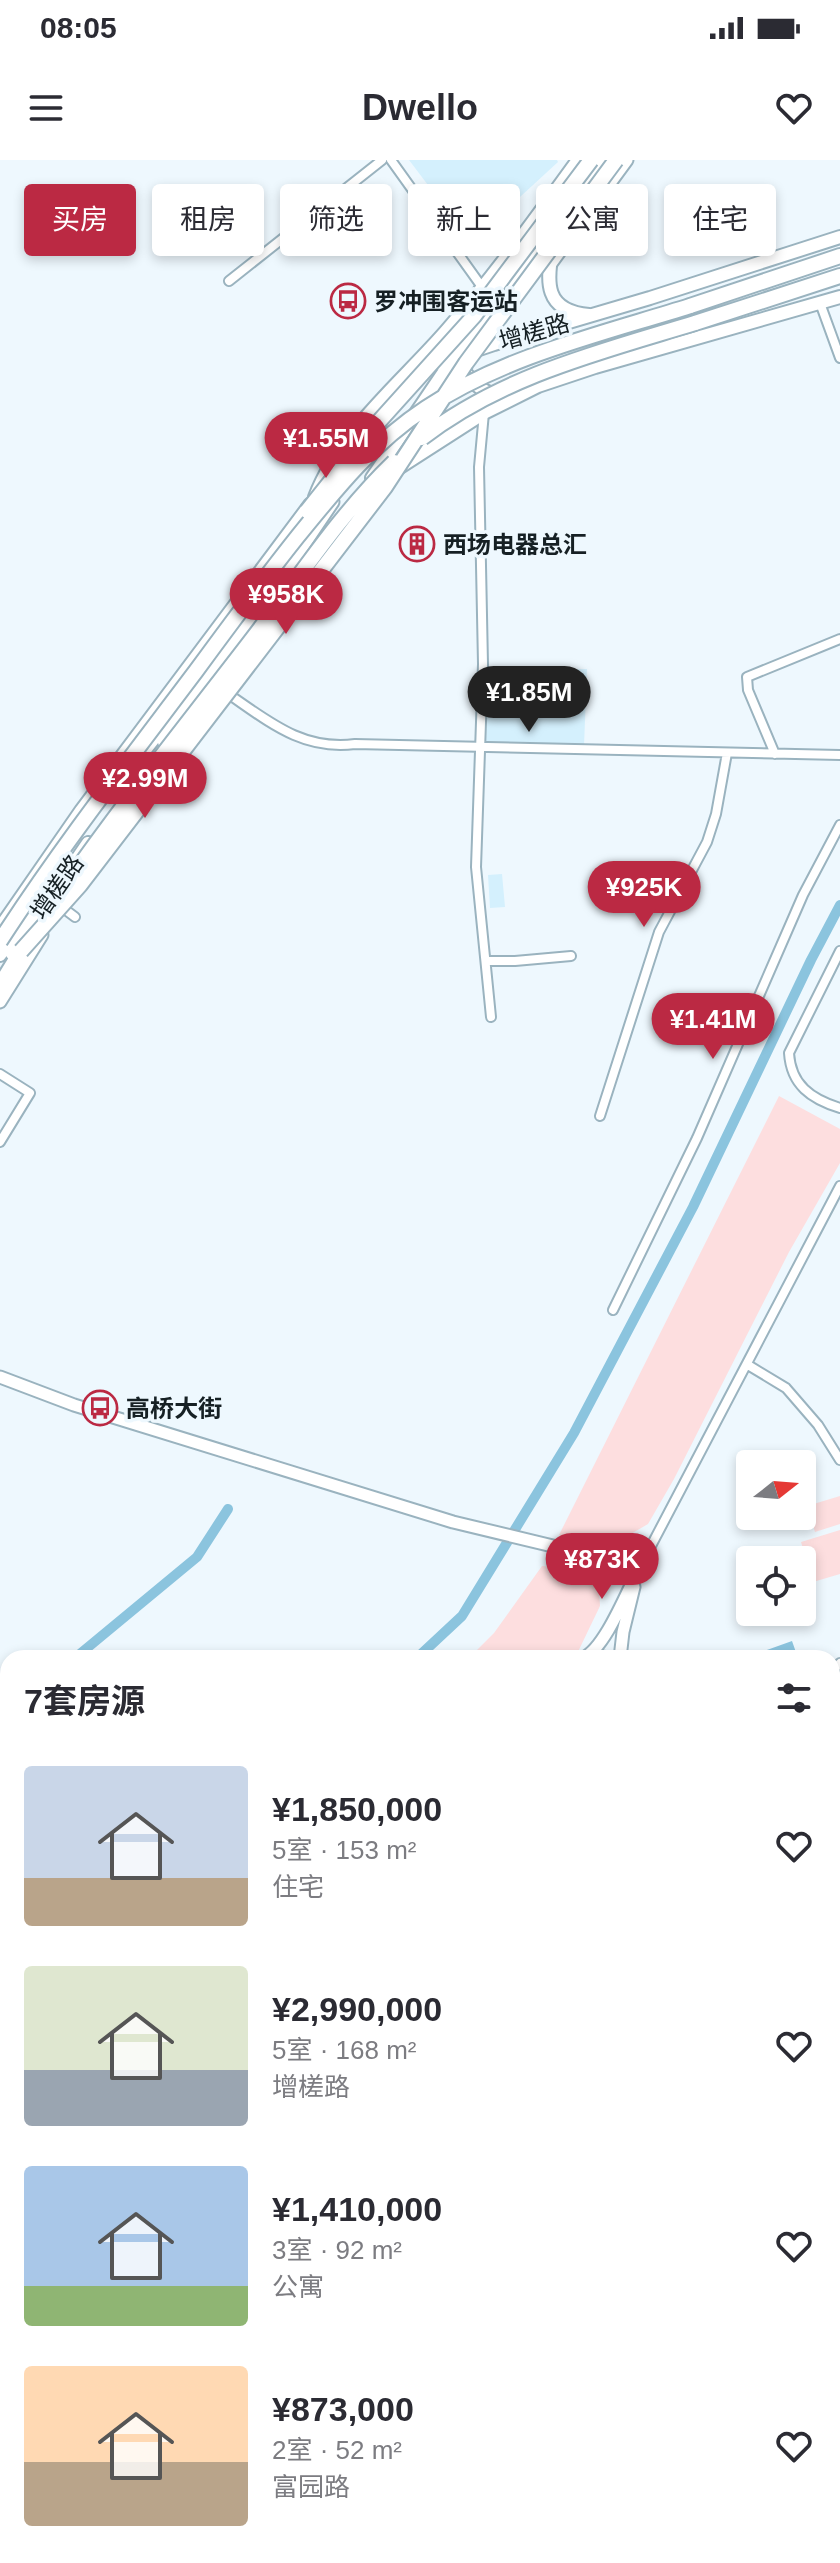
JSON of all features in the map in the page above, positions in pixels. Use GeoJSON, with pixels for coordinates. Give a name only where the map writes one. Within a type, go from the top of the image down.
{"type":"FeatureCollection","features":[{"type":"Feature","properties":{"kind":"highway"},"geometry":{"type":"LineString","coordinates":[[4,938],[89,812],[272,570],[303,517],[339,469],[474,316],[591,160]]}},
{"type":"Feature","properties":{"kind":"highway"},"geometry":{"type":"LineString","coordinates":[[0,985],[21,951],[80,885],[385,487],[466,363],[622,163]]}},
{"type":"Feature","properties":{"kind":"highway","name":"增槎路"},"geometry":{"type":"LineString","coordinates":[[272,570],[361,461],[438,400],[484,375],[518,362],[840,256]]}},
{"type":"Feature","properties":{"kind":"highway","name":"增槎路"},"geometry":{"type":"LineString","coordinates":[[21,951],[118,813],[329,536],[391,465],[423,437],[458,412],[512,383],[840,276]]}},
{"type":"Feature","properties":{"kind":"main road"},"geometry":{"type":"LineString","coordinates":[[404,376],[482,287],[578,160]]}},
{"type":"Feature","properties":{"kind":"main road"},"geometry":{"type":"LineString","coordinates":[[585,184],[603,160]]}},
{"type":"Feature","properties":{"kind":"main road","name":"增槎路"},"geometry":{"type":"LineString","coordinates":[[0,955],[4,938],[299,552],[324,476],[342,449],[404,376],[454,357],[840,237]]}},
{"type":"Feature","properties":{"kind":"main road"},"geometry":{"type":"LineString","coordinates":[[354,508],[454,357],[536,250]]}},
{"type":"Feature","properties":{"kind":"main road"},"geometry":{"type":"LineString","coordinates":[[551,256],[548,287],[559,304],[579,314],[594,315]]}},
{"type":"Feature","properties":{"kind":"main road","name":"增槎路"},"geometry":{"type":"LineString","coordinates":[[0,973],[54,902],[191,706],[293,575],[354,508],[391,474],[484,413],[520,394],[595,367],[840,297]]}},
{"type":"Feature","properties":{"kind":"main road"},"geometry":{"type":"LineString","coordinates":[[448,329],[445,340],[471,379],[487,393],[520,394]]}},
{"type":"Feature","properties":{"kind":"street"},"geometry":{"type":"LineString","coordinates":[[229,281],[382,160]]}},
{"type":"Feature","properties":{"kind":"street"},"geometry":{"type":"LineString","coordinates":[[391,160],[482,287]]}},
{"type":"Feature","properties":{"kind":"street"},"geometry":{"type":"LineString","coordinates":[[563,181],[571,160]]}},
{"type":"Feature","properties":{"kind":"street"},"geometry":{"type":"LineString","coordinates":[[590,184],[622,163]]}},
{"type":"Feature","properties":{"kind":"street"},"geometry":{"type":"LineString","coordinates":[[549,265],[622,163]]}},
{"type":"Feature","properties":{"kind":"street"},"geometry":{"type":"LineString","coordinates":[[820,303],[840,358]]}},
{"type":"Feature","properties":{"kind":"street"},"geometry":{"type":"LineString","coordinates":[[484,413],[479,467],[483,664],[476,867],[491,1017]]}},
{"type":"Feature","properties":{"kind":"street"},"geometry":{"type":"LineString","coordinates":[[299,552],[351,476],[364,472],[371,480]]}},
{"type":"Feature","properties":{"kind":"street"},"geometry":{"type":"LineString","coordinates":[[0,927],[117,762],[315,497]]}},
{"type":"Feature","properties":{"kind":"street"},"geometry":{"type":"LineString","coordinates":[[0,1002],[54,902],[223,690],[300,587],[333,534]]}},
{"type":"Feature","properties":{"kind":"street"},"geometry":{"type":"LineString","coordinates":[[775,754],[748,690],[747,677],[840,639]]}},
{"type":"Feature","properties":{"kind":"street"},"geometry":{"type":"LineString","coordinates":[[223,690],[290,735],[334,747],[355,744],[840,755]]}},
{"type":"Feature","properties":{"kind":"street"},"geometry":{"type":"LineString","coordinates":[[191,706],[203,715]]}},
{"type":"Feature","properties":{"kind":"street"},"geometry":{"type":"LineString","coordinates":[[117,762],[152,741]]}},
{"type":"Feature","properties":{"kind":"street"},"geometry":{"type":"LineString","coordinates":[[600,1116],[659,932],[707,842],[716,814],[727,753]]}},
{"type":"Feature","properties":{"kind":"street"},"geometry":{"type":"LineString","coordinates":[[613,1310],[697,1138],[803,895],[840,825]]}},
{"type":"Feature","properties":{"kind":"street"},"geometry":{"type":"LineString","coordinates":[[54,902],[75,917]]}},
{"type":"Feature","properties":{"kind":"street"},"geometry":{"type":"LineString","coordinates":[[840,951],[789,1053],[790,1072],[816,1101],[840,1108]]}},
{"type":"Feature","properties":{"kind":"street"},"geometry":{"type":"LineString","coordinates":[[486,961],[571,956]]}},
{"type":"Feature","properties":{"kind":"street"},"geometry":{"type":"LineString","coordinates":[[0,1074],[30,1093],[0,1142]]}},
{"type":"Feature","properties":{"kind":"street"},"geometry":{"type":"LineString","coordinates":[[593,1650],[603,1639],[840,1186]]}},
{"type":"Feature","properties":{"kind":"street"},"geometry":{"type":"LineString","coordinates":[[748,1365],[786,1388],[818,1425],[840,1460]]}},
{"type":"Feature","properties":{"kind":"street"},"geometry":{"type":"LineString","coordinates":[[0,1377],[74,1405],[453,1522],[640,1567]]}},
{"type":"Feature","properties":{"kind":"street"},"geometry":{"type":"LineString","coordinates":[[621,1650],[640,1567]]}},
{"type":"Feature","properties":{"kind":"street"},"geometry":{"type":"LineString","coordinates":[[0,2346],[0,2367]]}},
{"type":"Feature","properties":{"kind":"shaded area"},"geometry":{"type":"Polygon","coordinates":[[[409,160],[558,162],[520,197],[520,184],[427,184],[409,160]]]}},
{"type":"Feature","properties":{"kind":"shaded area"},"geometry":{"type":"Polygon","coordinates":[[[587,669],[584,746],[486,744],[488,671],[587,669]]]}},
{"type":"Feature","properties":{"kind":"shaded area"},"geometry":{"type":"Polygon","coordinates":[[[502,874],[505,907],[490,908],[488,875],[502,874]]]}},
{"type":"Feature","properties":{"kind":"shaded area"},"geometry":{"type":"Polygon","coordinates":[[[779,1096],[840,1129],[840,1163],[789,1252],[648,1524],[617,1542],[587,1549],[559,1535],[779,1096]]]}},
{"type":"Feature","properties":{"kind":"shaded area"},"geometry":{"type":"Polygon","coordinates":[[[840,1496],[840,1524],[815,1532],[816,1503],[840,1496]]]}},
{"type":"Feature","properties":{"kind":"shaded area"},"geometry":{"type":"Polygon","coordinates":[[[840,1530],[840,1574],[816,1581],[816,1546],[802,1546],[801,1542],[840,1530]]]}},
{"type":"Feature","properties":{"kind":"shaded area"},"geometry":{"type":"Polygon","coordinates":[[[542,1566],[598,1571],[600,1606],[579,1650],[477,1650],[494,1633],[542,1566]]]}},
{"type":"Feature","properties":{"kind":"water"},"geometry":{"type":"Polygon","coordinates":[[[792,1641],[795,1650],[767,1650],[792,1641]]]}},
{"type":"Feature","properties":{"kind":"waterway"},"geometry":{"type":"LineString","coordinates":[[426,1650],[462,1616],[574,1433],[693,1207],[840,905]]}},
{"type":"Feature","properties":{"kind":"waterway"},"geometry":{"type":"LineString","coordinates":[[85,1650],[197,1557],[228,1509]]}},
{"type":"Feature","properties":{"kind":"place","name":"罗冲围客运站"},"geometry":{"type":"Point","coordinates":[348,301]}},
{"type":"Feature","properties":{"kind":"place","name":"西场电器总汇"},"geometry":{"type":"Point","coordinates":[417,544]}},
{"type":"Feature","properties":{"kind":"place","name":"高桥大街"},"geometry":{"type":"Point","coordinates":[100,1408]}}]}
